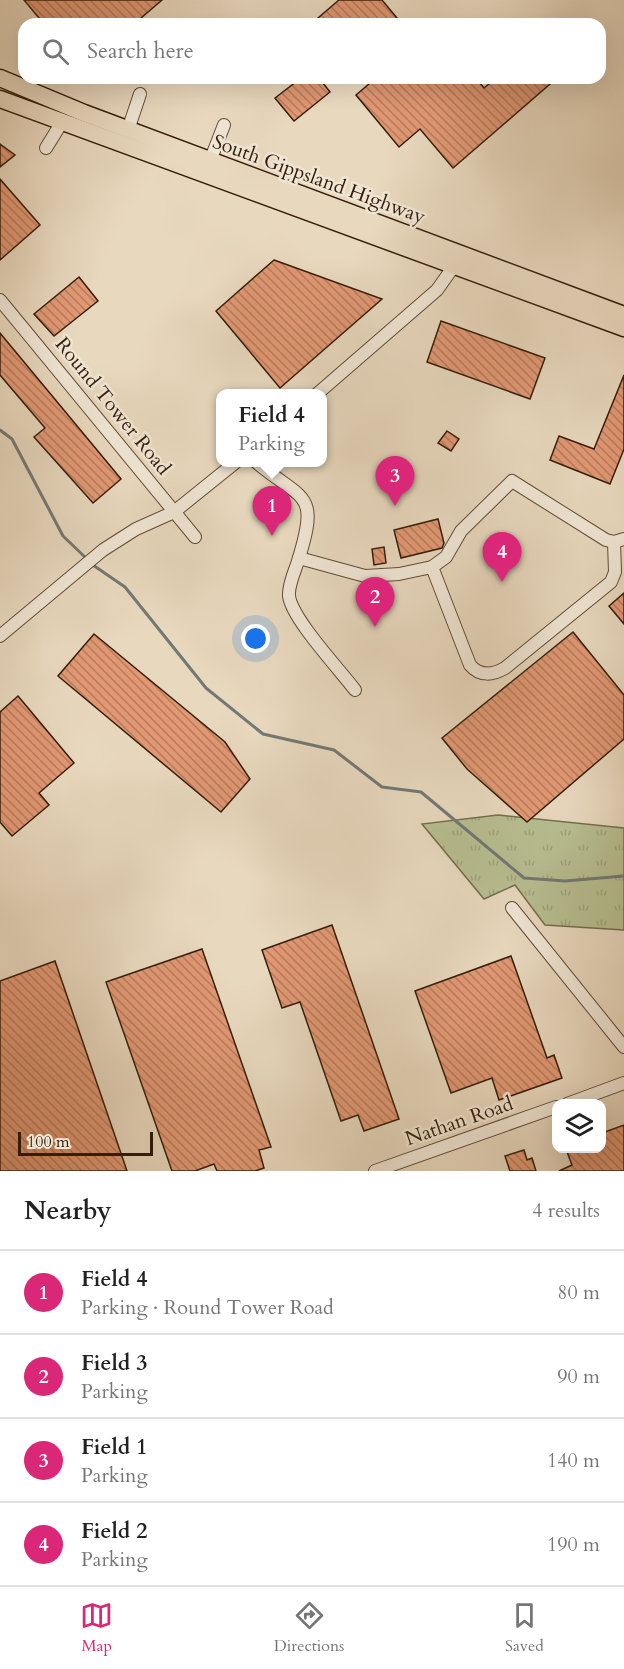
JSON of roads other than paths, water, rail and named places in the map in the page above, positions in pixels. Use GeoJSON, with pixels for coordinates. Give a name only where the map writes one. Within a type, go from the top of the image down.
{"type":"FeatureCollection","features":[{"type":"Feature","properties":{"kind":"highway","name":"South Gippsland Highway"},"geometry":{"type":"LineString","coordinates":[[0,78],[64,114]]}},
{"type":"Feature","properties":{"kind":"highway","name":"South Gippsland Highway"},"geometry":{"type":"LineString","coordinates":[[0,99],[64,114],[453,256],[612,315],[624,328]]}},
{"type":"Feature","properties":{"kind":"street"},"geometry":{"type":"LineString","coordinates":[[126,136],[140,94]]}},
{"type":"Feature","properties":{"kind":"street"},"geometry":{"type":"LineString","coordinates":[[46,148],[64,114]]}},
{"type":"Feature","properties":{"kind":"street"},"geometry":{"type":"LineString","coordinates":[[207,167],[224,125]]}},
{"type":"Feature","properties":{"kind":"street"},"geometry":{"type":"LineString","coordinates":[[322,389],[437,290],[453,256]]}},
{"type":"Feature","properties":{"kind":"street","name":"Round Tower Road"},"geometry":{"type":"LineString","coordinates":[[0,300],[195,537]]}},
{"type":"Feature","properties":{"kind":"street"},"geometry":{"type":"LineString","coordinates":[[0,636],[103,550],[143,525],[174,512],[230,467]]}},
{"type":"Feature","properties":{"kind":"street"},"geometry":{"type":"LineString","coordinates":[[263,467],[291,486],[306,502],[309,524],[289,590],[290,602],[311,634],[355,690]]}},
{"type":"Feature","properties":{"kind":"street"},"geometry":{"type":"LineString","coordinates":[[299,558],[375,577],[432,567],[446,557],[461,531],[512,481],[622,544],[611,582]]}},
{"type":"Feature","properties":{"kind":"street"},"geometry":{"type":"LineString","coordinates":[[432,567],[467,660],[474,670],[485,674],[505,668],[624,569]]}},
{"type":"Feature","properties":{"kind":"street"},"geometry":{"type":"LineString","coordinates":[[512,908],[624,1047]]}},
{"type":"Feature","properties":{"kind":"street"},"geometry":{"type":"LineString","coordinates":[[581,1099],[624,1083]]}},
{"type":"Feature","properties":{"kind":"street","name":"Nathan Road"},"geometry":{"type":"LineString","coordinates":[[375,1171],[552,1108]]}},
{"type":"Feature","properties":{"kind":"waterway"},"geometry":{"type":"LineString","coordinates":[[0,430],[12,439],[63,536],[86,558]]}},
{"type":"Feature","properties":{"kind":"waterway"},"geometry":{"type":"LineString","coordinates":[[90,563],[125,587],[206,688],[263,734],[334,750],[382,787],[421,792],[524,878],[565,881],[624,876]]}},
{"type":"Feature","properties":{"kind":"place","name":"Field 1"},"geometry":{"type":"Point","coordinates":[395,506]}},
{"type":"Feature","properties":{"kind":"place","name":"Field 4"},"geometry":{"type":"Point","coordinates":[272,536]}},
{"type":"Feature","properties":{"kind":"place","name":"Field 2"},"geometry":{"type":"Point","coordinates":[502,582]}},
{"type":"Feature","properties":{"kind":"place","name":"Field 3"},"geometry":{"type":"Point","coordinates":[375,627]}}]}
